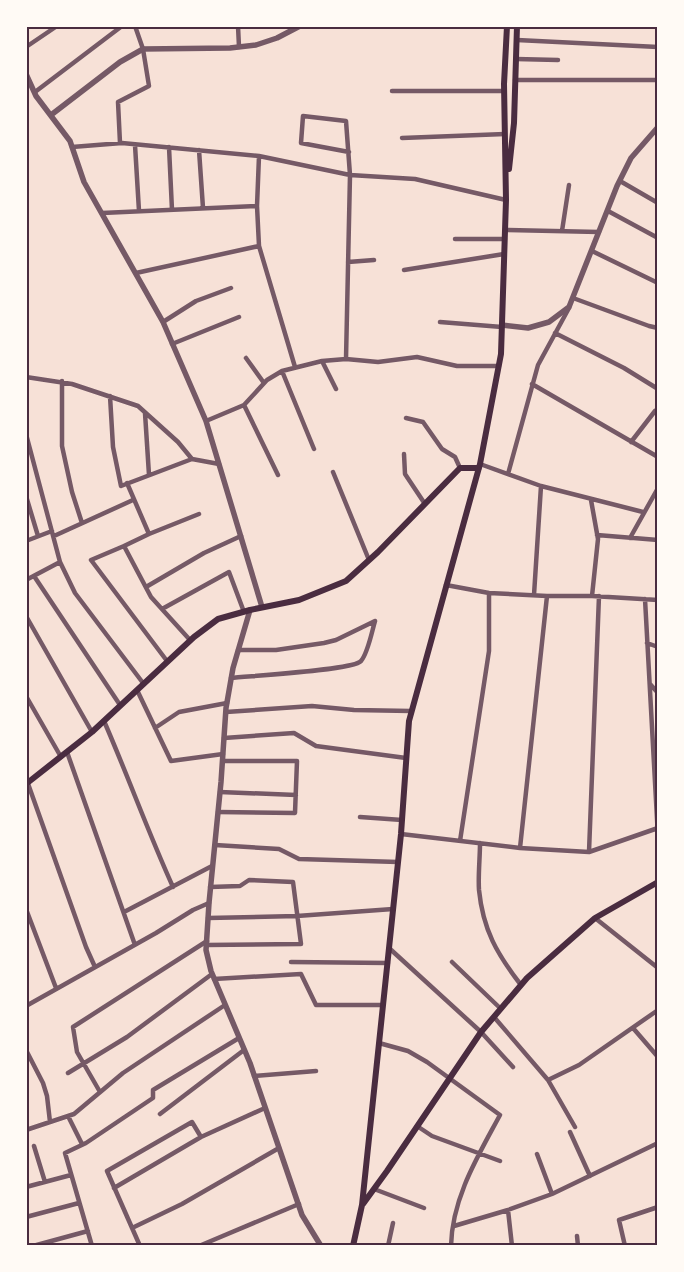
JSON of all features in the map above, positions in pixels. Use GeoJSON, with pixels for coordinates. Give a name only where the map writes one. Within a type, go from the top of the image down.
{"type":"FeatureCollection","features":[{"type":"Feature","properties":{"kind":"main road"},"geometry":{"type":"LineString","coordinates":[[353,1246],[362,1205],[388,963],[401,834],[408,721],[480,466],[499,366],[506,200],[504,92],[507,26]]}},
{"type":"Feature","properties":{"kind":"main road"},"geometry":{"type":"LineString","coordinates":[[506,200],[514,123],[518,26]]}},
{"type":"Feature","properties":{"kind":"main road"},"geometry":{"type":"LineString","coordinates":[[27,781],[92,732],[190,640],[218,620],[247,610],[299,600],[346,581],[460,468],[480,466]]}},
{"type":"Feature","properties":{"kind":"main road"},"geometry":{"type":"LineString","coordinates":[[362,1205],[481,1032],[521,985],[595,918],[658,882]]}},
{"type":"Feature","properties":{"kind":"street"},"geometry":{"type":"LineString","coordinates":[[26,47],[57,26]]}},
{"type":"Feature","properties":{"kind":"street"},"geometry":{"type":"LineString","coordinates":[[35,92],[122,26]]}},
{"type":"Feature","properties":{"kind":"street"},"geometry":{"type":"LineString","coordinates":[[120,144],[118,102],[149,86],[143,49],[135,26]]}},
{"type":"Feature","properties":{"kind":"street"},"geometry":{"type":"LineString","coordinates":[[238,26],[239,47]]}},
{"type":"Feature","properties":{"kind":"street"},"geometry":{"type":"LineString","coordinates":[[51,115],[120,62],[143,49],[256,45],[277,38],[300,26]]}},
{"type":"Feature","properties":{"kind":"street"},"geometry":{"type":"LineString","coordinates":[[517,40],[658,47]]}},
{"type":"Feature","properties":{"kind":"street"},"geometry":{"type":"LineString","coordinates":[[516,59],[558,60]]}},
{"type":"Feature","properties":{"kind":"street"},"geometry":{"type":"LineString","coordinates":[[26,74],[35,92],[70,141],[84,182],[163,322],[206,421],[262,607]]}},
{"type":"Feature","properties":{"kind":"street"},"geometry":{"type":"LineString","coordinates":[[515,80],[658,80]]}},
{"type":"Feature","properties":{"kind":"street"},"geometry":{"type":"LineString","coordinates":[[392,91],[504,92]]}},
{"type":"Feature","properties":{"kind":"street"},"geometry":{"type":"LineString","coordinates":[[346,359],[350,175],[349,152],[346,121],[303,116],[301,143],[349,152]]}},
{"type":"Feature","properties":{"kind":"street"},"geometry":{"type":"LineString","coordinates":[[508,474],[538,365],[569,307],[620,181],[632,158],[657,129]]}},
{"type":"Feature","properties":{"kind":"street"},"geometry":{"type":"LineString","coordinates":[[402,138],[505,134]]}},
{"type":"Feature","properties":{"kind":"street"},"geometry":{"type":"LineString","coordinates":[[72,147],[120,144],[259,156],[350,175],[414,180],[506,200]]}},
{"type":"Feature","properties":{"kind":"street"},"geometry":{"type":"LineString","coordinates":[[135,145],[138,211]]}},
{"type":"Feature","properties":{"kind":"street"},"geometry":{"type":"LineString","coordinates":[[169,148],[172,210]]}},
{"type":"Feature","properties":{"kind":"street"},"geometry":{"type":"LineString","coordinates":[[199,150],[203,208]]}},
{"type":"Feature","properties":{"kind":"street"},"geometry":{"type":"LineString","coordinates":[[259,156],[257,206],[259,246],[295,367]]}},
{"type":"Feature","properties":{"kind":"street"},"geometry":{"type":"LineString","coordinates":[[620,181],[658,203]]}},
{"type":"Feature","properties":{"kind":"street"},"geometry":{"type":"LineString","coordinates":[[562,231],[569,185]]}},
{"type":"Feature","properties":{"kind":"street"},"geometry":{"type":"LineString","coordinates":[[102,213],[257,206]]}},
{"type":"Feature","properties":{"kind":"street"},"geometry":{"type":"LineString","coordinates":[[608,211],[658,238]]}},
{"type":"Feature","properties":{"kind":"street"},"geometry":{"type":"LineString","coordinates":[[505,230],[599,232]]}},
{"type":"Feature","properties":{"kind":"street"},"geometry":{"type":"LineString","coordinates":[[455,239],[505,239]]}},
{"type":"Feature","properties":{"kind":"street"},"geometry":{"type":"LineString","coordinates":[[136,273],[259,246]]}},
{"type":"Feature","properties":{"kind":"street"},"geometry":{"type":"LineString","coordinates":[[592,251],[658,283]]}},
{"type":"Feature","properties":{"kind":"street"},"geometry":{"type":"LineString","coordinates":[[404,270],[504,254]]}},
{"type":"Feature","properties":{"kind":"street"},"geometry":{"type":"LineString","coordinates":[[348,262],[374,260]]}},
{"type":"Feature","properties":{"kind":"street"},"geometry":{"type":"LineString","coordinates":[[163,322],[196,301],[231,288]]}},
{"type":"Feature","properties":{"kind":"street"},"geometry":{"type":"LineString","coordinates":[[573,298],[658,328]]}},
{"type":"Feature","properties":{"kind":"street"},"geometry":{"type":"LineString","coordinates":[[440,322],[528,328],[550,322],[569,307]]}},
{"type":"Feature","properties":{"kind":"street"},"geometry":{"type":"LineString","coordinates":[[172,344],[239,317]]}},
{"type":"Feature","properties":{"kind":"street"},"geometry":{"type":"LineString","coordinates":[[556,333],[624,368],[658,389]]}},
{"type":"Feature","properties":{"kind":"street"},"geometry":{"type":"LineString","coordinates":[[206,421],[244,405],[264,383],[282,371],[295,367],[346,359],[378,362],[417,357],[457,366],[499,366]]}},
{"type":"Feature","properties":{"kind":"street"},"geometry":{"type":"LineString","coordinates":[[246,358],[264,383]]}},
{"type":"Feature","properties":{"kind":"street"},"geometry":{"type":"LineString","coordinates":[[322,362],[336,389]]}},
{"type":"Feature","properties":{"kind":"street"},"geometry":{"type":"LineString","coordinates":[[282,371],[314,449]]}},
{"type":"Feature","properties":{"kind":"street"},"geometry":{"type":"LineString","coordinates":[[26,377],[62,381],[138,406],[178,442],[192,459]]}},
{"type":"Feature","properties":{"kind":"street"},"geometry":{"type":"LineString","coordinates":[[62,381],[62,446],[72,492],[82,523]]}},
{"type":"Feature","properties":{"kind":"street"},"geometry":{"type":"LineString","coordinates":[[532,384],[657,456]]}},
{"type":"Feature","properties":{"kind":"street"},"geometry":{"type":"LineString","coordinates":[[110,396],[113,447],[121,486],[192,459],[219,464]]}},
{"type":"Feature","properties":{"kind":"street"},"geometry":{"type":"LineString","coordinates":[[244,405],[278,475]]}},
{"type":"Feature","properties":{"kind":"street"},"geometry":{"type":"LineString","coordinates":[[631,442],[656,411]]}},
{"type":"Feature","properties":{"kind":"street"},"geometry":{"type":"LineString","coordinates":[[145,413],[149,475]]}},
{"type":"Feature","properties":{"kind":"street"},"geometry":{"type":"LineString","coordinates":[[406,418],[423,422],[442,449],[455,457],[460,468]]}},
{"type":"Feature","properties":{"kind":"street"},"geometry":{"type":"LineString","coordinates":[[26,434],[60,562],[75,593],[143,683]]}},
{"type":"Feature","properties":{"kind":"street"},"geometry":{"type":"LineString","coordinates":[[404,454],[406,474],[425,504]]}},
{"type":"Feature","properties":{"kind":"street"},"geometry":{"type":"LineString","coordinates":[[480,466],[590,500],[643,512]]}},
{"type":"Feature","properties":{"kind":"street"},"geometry":{"type":"LineString","coordinates":[[333,472],[369,560]]}},
{"type":"Feature","properties":{"kind":"street"},"geometry":{"type":"LineString","coordinates":[[127,483],[133,500],[150,534]]}},
{"type":"Feature","properties":{"kind":"street"},"geometry":{"type":"LineString","coordinates":[[534,595],[541,486]]}},
{"type":"Feature","properties":{"kind":"street"},"geometry":{"type":"LineString","coordinates":[[630,538],[658,488]]}},
{"type":"Feature","properties":{"kind":"street"},"geometry":{"type":"LineString","coordinates":[[26,496],[38,536]]}},
{"type":"Feature","properties":{"kind":"street"},"geometry":{"type":"LineString","coordinates":[[26,541],[38,536],[53,534],[82,523],[133,500]]}},
{"type":"Feature","properties":{"kind":"street"},"geometry":{"type":"LineString","coordinates":[[590,500],[597,535],[592,596]]}},
{"type":"Feature","properties":{"kind":"street"},"geometry":{"type":"LineString","coordinates":[[167,661],[91,560],[199,514]]}},
{"type":"Feature","properties":{"kind":"street"},"geometry":{"type":"LineString","coordinates":[[597,535],[658,540]]}},
{"type":"Feature","properties":{"kind":"street"},"geometry":{"type":"LineString","coordinates":[[146,587],[204,553],[241,536]]}},
{"type":"Feature","properties":{"kind":"street"},"geometry":{"type":"LineString","coordinates":[[124,546],[151,597],[190,640]]}},
{"type":"Feature","properties":{"kind":"street"},"geometry":{"type":"LineString","coordinates":[[26,580],[60,562]]}},
{"type":"Feature","properties":{"kind":"street"},"geometry":{"type":"LineString","coordinates":[[162,609],[229,572],[247,610],[231,678],[226,712],[223,761],[208,902],[206,943],[213,977],[254,1076],[302,1215],[321,1246]]}},
{"type":"Feature","properties":{"kind":"street"},"geometry":{"type":"LineString","coordinates":[[34,576],[120,705]]}},
{"type":"Feature","properties":{"kind":"street"},"geometry":{"type":"LineString","coordinates":[[446,585],[489,593],[599,596],[658,600]]}},
{"type":"Feature","properties":{"kind":"street"},"geometry":{"type":"LineString","coordinates":[[460,841],[489,651],[489,593]]}},
{"type":"Feature","properties":{"kind":"street"},"geometry":{"type":"LineString","coordinates":[[520,848],[547,596]]}},
{"type":"Feature","properties":{"kind":"street"},"geometry":{"type":"LineString","coordinates":[[589,852],[599,596]]}},
{"type":"Feature","properties":{"kind":"street"},"geometry":{"type":"LineString","coordinates":[[645,599],[658,837]]}},
{"type":"Feature","properties":{"kind":"street"},"geometry":{"type":"LineString","coordinates":[[26,616],[92,732]]}},
{"type":"Feature","properties":{"kind":"street"},"geometry":{"type":"LineString","coordinates":[[231,678],[336,668],[358,664],[363,658],[375,621],[336,640],[324,643],[276,650],[238,650]]}},
{"type":"Feature","properties":{"kind":"street"},"geometry":{"type":"LineString","coordinates":[[647,643],[658,647]]}},
{"type":"Feature","properties":{"kind":"street"},"geometry":{"type":"LineString","coordinates":[[650,684],[658,693]]}},
{"type":"Feature","properties":{"kind":"street"},"geometry":{"type":"LineString","coordinates":[[136,690],[171,761],[223,754]]}},
{"type":"Feature","properties":{"kind":"street"},"geometry":{"type":"LineString","coordinates":[[26,696],[61,757]]}},
{"type":"Feature","properties":{"kind":"street"},"geometry":{"type":"LineString","coordinates":[[155,728],[179,712],[227,704]]}},
{"type":"Feature","properties":{"kind":"street"},"geometry":{"type":"LineString","coordinates":[[226,712],[312,706],[354,710],[411,711]]}},
{"type":"Feature","properties":{"kind":"street"},"geometry":{"type":"LineString","coordinates":[[104,721],[129,778],[150,837],[173,887]]}},
{"type":"Feature","properties":{"kind":"street"},"geometry":{"type":"LineString","coordinates":[[224,738],[294,733],[316,746],[406,758]]}},
{"type":"Feature","properties":{"kind":"street"},"geometry":{"type":"LineString","coordinates":[[67,752],[135,945]]}},
{"type":"Feature","properties":{"kind":"street"},"geometry":{"type":"LineString","coordinates":[[218,812],[295,813],[297,761],[223,761]]}},
{"type":"Feature","properties":{"kind":"street"},"geometry":{"type":"LineString","coordinates":[[27,781],[86,947],[95,967]]}},
{"type":"Feature","properties":{"kind":"street"},"geometry":{"type":"LineString","coordinates":[[220,792],[296,795]]}},
{"type":"Feature","properties":{"kind":"street"},"geometry":{"type":"LineString","coordinates":[[360,816],[402,820]]}},
{"type":"Feature","properties":{"kind":"street"},"geometry":{"type":"LineString","coordinates":[[401,834],[520,848],[589,852],[657,828]]}},
{"type":"Feature","properties":{"kind":"street"},"geometry":{"type":"LineString","coordinates":[[480,843],[479,889],[486,921],[493,944],[503,962],[521,985]]}},
{"type":"Feature","properties":{"kind":"street"},"geometry":{"type":"LineString","coordinates":[[215,845],[278,849],[299,859],[398,862]]}},
{"type":"Feature","properties":{"kind":"street"},"geometry":{"type":"LineString","coordinates":[[124,912],[212,866]]}},
{"type":"Feature","properties":{"kind":"street"},"geometry":{"type":"LineString","coordinates":[[100,1092],[77,1052],[73,1027],[206,943],[301,944],[293,882],[249,880],[240,886],[210,887]]}},
{"type":"Feature","properties":{"kind":"street"},"geometry":{"type":"LineString","coordinates":[[26,1006],[208,902]]}},
{"type":"Feature","properties":{"kind":"street"},"geometry":{"type":"LineString","coordinates":[[208,918],[297,916],[393,909]]}},
{"type":"Feature","properties":{"kind":"street"},"geometry":{"type":"LineString","coordinates":[[26,910],[56,988]]}},
{"type":"Feature","properties":{"kind":"street"},"geometry":{"type":"LineString","coordinates":[[595,918],[658,968]]}},
{"type":"Feature","properties":{"kind":"street"},"geometry":{"type":"LineString","coordinates":[[389,948],[481,1032],[513,1067]]}},
{"type":"Feature","properties":{"kind":"street"},"geometry":{"type":"LineString","coordinates":[[291,962],[388,963]]}},
{"type":"Feature","properties":{"kind":"street"},"geometry":{"type":"LineString","coordinates":[[452,962],[501,1009]]}},
{"type":"Feature","properties":{"kind":"street"},"geometry":{"type":"LineString","coordinates":[[68,1073],[127,1037],[213,977],[301,974],[316,1005],[383,1004]]}},
{"type":"Feature","properties":{"kind":"street"},"geometry":{"type":"LineString","coordinates":[[26,1130],[74,1114],[123,1074],[225,1005]]}},
{"type":"Feature","properties":{"kind":"street"},"geometry":{"type":"LineString","coordinates":[[548,1080],[579,1065],[658,1010]]}},
{"type":"Feature","properties":{"kind":"street"},"geometry":{"type":"LineString","coordinates":[[494,1017],[548,1080],[575,1127]]}},
{"type":"Feature","properties":{"kind":"street"},"geometry":{"type":"LineString","coordinates":[[633,1028],[658,1057]]}},
{"type":"Feature","properties":{"kind":"street"},"geometry":{"type":"LineString","coordinates":[[92,1246],[65,1153],[153,1098],[152,1090],[239,1038]]}},
{"type":"Feature","properties":{"kind":"street"},"geometry":{"type":"LineString","coordinates":[[379,1043],[408,1051],[427,1062],[500,1115],[468,1174],[456,1211],[451,1246]]}},
{"type":"Feature","properties":{"kind":"street"},"geometry":{"type":"LineString","coordinates":[[26,1050],[43,1083],[47,1096],[50,1122]]}},
{"type":"Feature","properties":{"kind":"street"},"geometry":{"type":"LineString","coordinates":[[160,1114],[244,1050]]}},
{"type":"Feature","properties":{"kind":"street"},"geometry":{"type":"LineString","coordinates":[[254,1076],[316,1071]]}},
{"type":"Feature","properties":{"kind":"street"},"geometry":{"type":"LineString","coordinates":[[114,1188],[202,1137],[265,1108]]}},
{"type":"Feature","properties":{"kind":"street"},"geometry":{"type":"LineString","coordinates":[[68,1116],[82,1144]]}},
{"type":"Feature","properties":{"kind":"street"},"geometry":{"type":"LineString","coordinates":[[140,1246],[107,1171],[192,1122],[202,1137]]}},
{"type":"Feature","properties":{"kind":"street"},"geometry":{"type":"LineString","coordinates":[[418,1126],[432,1136],[500,1160]]}},
{"type":"Feature","properties":{"kind":"street"},"geometry":{"type":"LineString","coordinates":[[570,1132],[590,1176]]}},
{"type":"Feature","properties":{"kind":"street"},"geometry":{"type":"LineString","coordinates":[[454,1226],[508,1210],[552,1194],[658,1143]]}},
{"type":"Feature","properties":{"kind":"street"},"geometry":{"type":"LineString","coordinates":[[34,1146],[45,1182]]}},
{"type":"Feature","properties":{"kind":"street"},"geometry":{"type":"LineString","coordinates":[[132,1228],[182,1204],[279,1148]]}},
{"type":"Feature","properties":{"kind":"street"},"geometry":{"type":"LineString","coordinates":[[537,1154],[552,1194]]}},
{"type":"Feature","properties":{"kind":"street"},"geometry":{"type":"LineString","coordinates":[[26,1187],[71,1175]]}},
{"type":"Feature","properties":{"kind":"street"},"geometry":{"type":"LineString","coordinates":[[374,1189],[424,1208]]}},
{"type":"Feature","properties":{"kind":"street"},"geometry":{"type":"LineString","coordinates":[[26,1217],[79,1203]]}},
{"type":"Feature","properties":{"kind":"street"},"geometry":{"type":"LineString","coordinates":[[200,1246],[299,1204]]}},
{"type":"Feature","properties":{"kind":"street"},"geometry":{"type":"LineString","coordinates":[[625,1246],[619,1220],[658,1207]]}},
{"type":"Feature","properties":{"kind":"street"},"geometry":{"type":"LineString","coordinates":[[508,1210],[512,1246]]}},
{"type":"Feature","properties":{"kind":"street"},"geometry":{"type":"LineString","coordinates":[[388,1246],[393,1223]]}},
{"type":"Feature","properties":{"kind":"street"},"geometry":{"type":"LineString","coordinates":[[33,1246],[88,1232]]}},
{"type":"Feature","properties":{"kind":"street"},"geometry":{"type":"LineString","coordinates":[[577,1236],[578,1246]]}}]}
